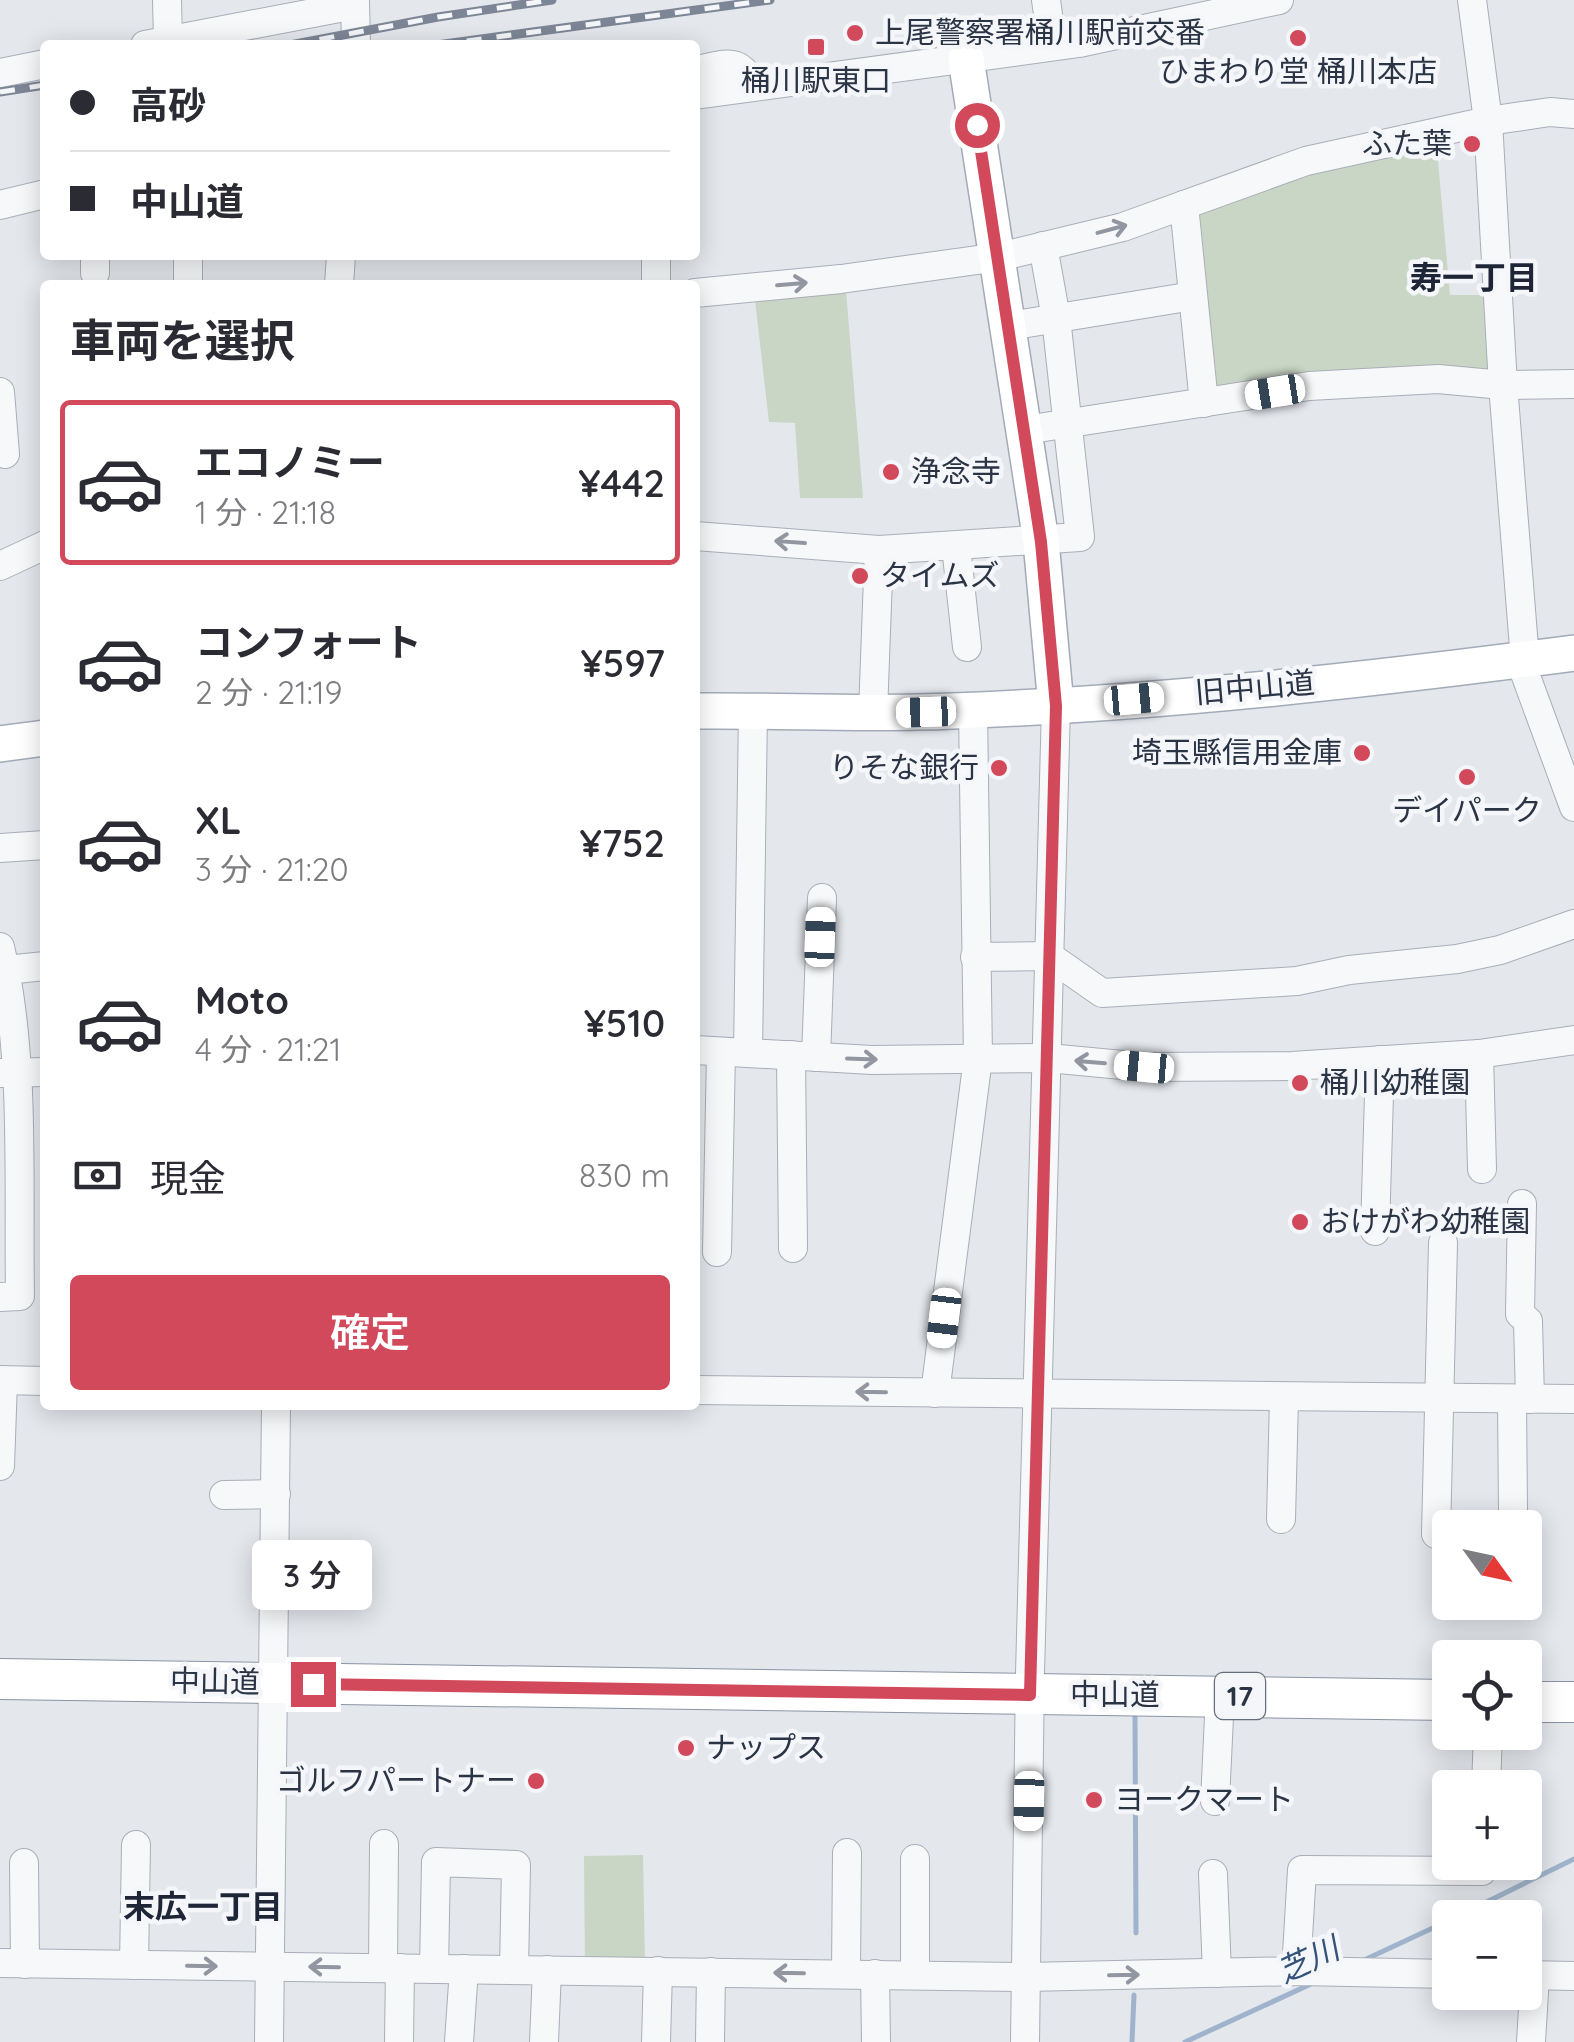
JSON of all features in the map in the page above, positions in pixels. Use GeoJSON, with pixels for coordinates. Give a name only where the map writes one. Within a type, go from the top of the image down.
{"type":"FeatureCollection","features":[{"type":"Feature","properties":{"kind":"highway","name":"中山道"},"geometry":{"type":"LineString","coordinates":[[0,1662],[273,1674],[1030,1684],[1432,1678]]}},
{"type":"Feature","properties":{"kind":"highway","name":"中山道"},"geometry":{"type":"LineString","coordinates":[[0,1680],[273,1674]]}},
{"type":"Feature","properties":{"kind":"highway"},"geometry":{"type":"LineString","coordinates":[[1542,1678],[1574,1679]]}},
{"type":"Feature","properties":{"kind":"highway","name":"中山道"},"geometry":{"type":"LineString","coordinates":[[1030,1684],[1220,1696],[1432,1700]]}},
{"type":"Feature","properties":{"kind":"highway"},"geometry":{"type":"LineString","coordinates":[[1542,1702],[1574,1702]]}},
{"type":"Feature","properties":{"kind":"main road"},"geometry":{"type":"LineString","coordinates":[[966,59],[1041,542],[1056,706]]}},
{"type":"Feature","properties":{"kind":"main road","name":"旧中山道"},"geometry":{"type":"LineString","coordinates":[[700,711],[872,713],[1056,706],[1370,678],[1574,654]]}},
{"type":"Feature","properties":{"kind":"main road"},"geometry":{"type":"LineString","coordinates":[[0,744],[40,739]]}},
{"type":"Feature","properties":{"kind":"street"},"geometry":{"type":"LineString","coordinates":[[157,40],[167,0]]}},
{"type":"Feature","properties":{"kind":"street"},"geometry":{"type":"LineString","coordinates":[[700,94],[1079,44],[1279,0]]}},
{"type":"Feature","properties":{"kind":"street"},"geometry":{"type":"LineString","coordinates":[[1472,0],[1488,122],[1522,660],[1574,808]]}},
{"type":"Feature","properties":{"kind":"street"},"geometry":{"type":"LineString","coordinates":[[171,40],[355,2],[356,40]]}},
{"type":"Feature","properties":{"kind":"street"},"geometry":{"type":"LineString","coordinates":[[700,69],[738,64],[745,68],[754,86]]}},
{"type":"Feature","properties":{"kind":"street"},"geometry":{"type":"LineString","coordinates":[[0,73],[40,65]]}},
{"type":"Feature","properties":{"kind":"street"},"geometry":{"type":"LineString","coordinates":[[700,292],[841,279],[999,257],[1123,227],[1306,162],[1488,122],[1550,112],[1574,114]]}},
{"type":"Feature","properties":{"kind":"street"},"geometry":{"type":"LineString","coordinates":[[0,205],[40,195]]}},
{"type":"Feature","properties":{"kind":"street"},"geometry":{"type":"LineString","coordinates":[[1184,205],[1204,403]]}},
{"type":"Feature","properties":{"kind":"street"},"geometry":{"type":"LineString","coordinates":[[700,536],[879,550],[1080,537],[1056,318],[1043,246]]}},
{"type":"Feature","properties":{"kind":"street"},"geometry":{"type":"LineString","coordinates":[[1009,326],[1194,296]]}},
{"type":"Feature","properties":{"kind":"street"},"geometry":{"type":"LineString","coordinates":[[1025,430],[1308,386],[1438,379],[1502,385],[1574,384]]}},
{"type":"Feature","properties":{"kind":"street"},"geometry":{"type":"LineString","coordinates":[[0,392],[4,454]]}},
{"type":"Feature","properties":{"kind":"street"},"geometry":{"type":"LineString","coordinates":[[956,546],[967,647]]}},
{"type":"Feature","properties":{"kind":"street"},"geometry":{"type":"LineString","coordinates":[[0,566],[40,547]]}},
{"type":"Feature","properties":{"kind":"street"},"geometry":{"type":"LineString","coordinates":[[872,713],[879,550]]}},
{"type":"Feature","properties":{"kind":"street"},"geometry":{"type":"LineString","coordinates":[[1025,2042],[1030,1684],[1056,706]]}},
{"type":"Feature","properties":{"kind":"street"},"geometry":{"type":"LineString","coordinates":[[935,1393],[978,1058],[974,710]]}},
{"type":"Feature","properties":{"kind":"street"},"geometry":{"type":"LineString","coordinates":[[717,1252],[721,1052],[753,711]]}},
{"type":"Feature","properties":{"kind":"street"},"geometry":{"type":"LineString","coordinates":[[0,848],[40,846]]}},
{"type":"Feature","properties":{"kind":"street"},"geometry":{"type":"LineString","coordinates":[[793,1248],[804,1056],[822,898]]}},
{"type":"Feature","properties":{"kind":"street"},"geometry":{"type":"LineString","coordinates":[[975,958],[1049,956],[1102,993],[1297,980],[1349,970],[1457,960],[1500,950],[1574,924]]}},
{"type":"Feature","properties":{"kind":"street"},"geometry":{"type":"LineString","coordinates":[[0,1296],[20,1296],[3,959],[40,965]]}},
{"type":"Feature","properties":{"kind":"street"},"geometry":{"type":"LineString","coordinates":[[721,1052],[872,1060],[1048,1058],[1144,1067],[1292,1066],[1479,1054],[1574,1040]]}},
{"type":"Feature","properties":{"kind":"street"},"geometry":{"type":"LineString","coordinates":[[1479,1054],[1482,1169]]}},
{"type":"Feature","properties":{"kind":"street"},"geometry":{"type":"LineString","coordinates":[[1374,1232],[1380,1060]]}},
{"type":"Feature","properties":{"kind":"street"},"geometry":{"type":"LineString","coordinates":[[8,1073],[40,1072]]}},
{"type":"Feature","properties":{"kind":"street"},"geometry":{"type":"LineString","coordinates":[[1514,1510],[1528,1322],[1520,1314],[1522,1204]]}},
{"type":"Feature","properties":{"kind":"street"},"geometry":{"type":"LineString","coordinates":[[1437,1510],[1444,1243]]}},
{"type":"Feature","properties":{"kind":"street"},"geometry":{"type":"LineString","coordinates":[[0,1466],[2,1380],[40,1381]]}},
{"type":"Feature","properties":{"kind":"street"},"geometry":{"type":"LineString","coordinates":[[700,1390],[1574,1399]]}},
{"type":"Feature","properties":{"kind":"street"},"geometry":{"type":"LineString","coordinates":[[1281,1519],[1284,1398]]}},
{"type":"Feature","properties":{"kind":"street"},"geometry":{"type":"LineString","coordinates":[[269,2042],[276,1410]]}},
{"type":"Feature","properties":{"kind":"street"},"geometry":{"type":"LineString","coordinates":[[224,1495],[276,1494]]}},
{"type":"Feature","properties":{"kind":"street"},"geometry":{"type":"LineString","coordinates":[[1215,1801],[1220,1696]]}},
{"type":"Feature","properties":{"kind":"street"},"geometry":{"type":"LineString","coordinates":[[134,1965],[136,1844]]}},
{"type":"Feature","properties":{"kind":"street"},"geometry":{"type":"LineString","coordinates":[[384,1844],[399,2042]]}},
{"type":"Feature","properties":{"kind":"street"},"geometry":{"type":"LineString","coordinates":[[846,1974],[847,1853]]}},
{"type":"Feature","properties":{"kind":"street"},"geometry":{"type":"LineString","coordinates":[[915,1859],[915,1975]]}},
{"type":"Feature","properties":{"kind":"street"},"geometry":{"type":"LineString","coordinates":[[434,1969],[436,1862],[516,1865],[514,1970]]}},
{"type":"Feature","properties":{"kind":"street"},"geometry":{"type":"LineString","coordinates":[[24,1863],[12,1964],[1027,1977],[1297,1971],[1432,1973]]}},
{"type":"Feature","properties":{"kind":"street"},"geometry":{"type":"LineString","coordinates":[[1297,1971],[1302,1870],[1432,1871]]}},
{"type":"Feature","properties":{"kind":"street"},"geometry":{"type":"LineString","coordinates":[[1213,1874],[1217,1972]]}},
{"type":"Feature","properties":{"kind":"street"},"geometry":{"type":"LineString","coordinates":[[459,2042],[464,1969]]}},
{"type":"Feature","properties":{"kind":"street"},"geometry":{"type":"LineString","coordinates":[[544,2042],[547,1970]]}},
{"type":"Feature","properties":{"kind":"street"},"geometry":{"type":"LineString","coordinates":[[656,2042],[658,1971]]}},
{"type":"Feature","properties":{"kind":"street"},"geometry":{"type":"LineString","coordinates":[[710,2042],[711,1972]]}},
{"type":"Feature","properties":{"kind":"street"},"geometry":{"type":"LineString","coordinates":[[875,1974],[876,2042]]}},
{"type":"Feature","properties":{"kind":"street"},"geometry":{"type":"LineString","coordinates":[[1542,1975],[1574,1976]]}},
{"type":"Feature","properties":{"kind":"street"},"geometry":{"type":"LineString","coordinates":[[1531,2010],[1531,2042]]}},
{"type":"Feature","properties":{"kind":"green space"},"geometry":{"type":"Polygon","coordinates":[[[1436,139],[1450,295],[1493,295],[1495,378],[1217,393],[1199,206],[1315,166],[1436,139]]]}},
{"type":"Feature","properties":{"kind":"green space"},"geometry":{"type":"Polygon","coordinates":[[[846,291],[863,498],[800,498],[795,423],[769,422],[755,300],[846,291]]]}},
{"type":"Feature","properties":{"kind":"green space"},"geometry":{"type":"Polygon","coordinates":[[[643,1855],[645,1966],[585,1967],[584,1856],[643,1855]]]}},
{"type":"Feature","properties":{"kind":"waterway"},"geometry":{"type":"LineString","coordinates":[[1135,1714],[1136,1933]]}},
{"type":"Feature","properties":{"kind":"waterway","name":"芝川"},"geometry":{"type":"LineString","coordinates":[[1491,1900],[1574,1859]]}},
{"type":"Feature","properties":{"kind":"waterway","name":"芝川"},"geometry":{"type":"LineString","coordinates":[[1362,1961],[1432,1928]]}},
{"type":"Feature","properties":{"kind":"waterway","name":"芝川"},"geometry":{"type":"LineString","coordinates":[[1185,2042],[1311,1984]]}},
{"type":"Feature","properties":{"kind":"waterway"},"geometry":{"type":"LineString","coordinates":[[1132,2042],[1134,1995]]}},
{"type":"Feature","properties":{"kind":"railway"},"geometry":{"type":"LineString","coordinates":[[316,40],[552,0]]}},
{"type":"Feature","properties":{"kind":"railway"},"geometry":{"type":"LineString","coordinates":[[474,40],[770,0]]}},
{"type":"Feature","properties":{"kind":"railway"},"geometry":{"type":"LineString","coordinates":[[0,92],[40,86]]}},
{"type":"Feature","properties":{"kind":"place","name":"上尾警察署桶川駅前交番"},"geometry":{"type":"Point","coordinates":[855,33]}},
{"type":"Feature","properties":{"kind":"place","name":"ひまわり堂 桶川本店"},"geometry":{"type":"Point","coordinates":[1298,38]}},
{"type":"Feature","properties":{"kind":"place","name":"桶川駅東口"},"geometry":{"type":"Point","coordinates":[816,47]}},
{"type":"Feature","properties":{"kind":"place","name":"ふた葉"},"geometry":{"type":"Point","coordinates":[1472,144]}},
{"type":"Feature","properties":{"kind":"place","name":"浄念寺"},"geometry":{"type":"Point","coordinates":[891,472]}},
{"type":"Feature","properties":{"kind":"place","name":"タイムズ"},"geometry":{"type":"Point","coordinates":[860,576]}},
{"type":"Feature","properties":{"kind":"place","name":"埼玉縣信用金庫"},"geometry":{"type":"Point","coordinates":[1362,753]}},
{"type":"Feature","properties":{"kind":"place","name":"りそな銀行"},"geometry":{"type":"Point","coordinates":[999,768]}},
{"type":"Feature","properties":{"kind":"place","name":"デイパーク"},"geometry":{"type":"Point","coordinates":[1467,777]}},
{"type":"Feature","properties":{"kind":"place","name":"桶川幼稚園"},"geometry":{"type":"Point","coordinates":[1300,1083]}},
{"type":"Feature","properties":{"kind":"place","name":"おけがわ幼稚園"},"geometry":{"type":"Point","coordinates":[1300,1222]}},
{"type":"Feature","properties":{"kind":"place","name":"ナップス"},"geometry":{"type":"Point","coordinates":[686,1748]}},
{"type":"Feature","properties":{"kind":"place","name":"ゴルフパートナー"},"geometry":{"type":"Point","coordinates":[536,1781]}},
{"type":"Feature","properties":{"kind":"place","name":"ヨークマート"},"geometry":{"type":"Point","coordinates":[1094,1800]}},
{"type":"Feature","properties":{"kind":"district","name":"寿一丁目"},"geometry":{"type":"Point","coordinates":[1474,278]}},
{"type":"Feature","properties":{"kind":"district","name":"末広一丁目"},"geometry":{"type":"Point","coordinates":[203,1907]}},
{"type":"Feature","properties":{"kind":"route"},"geometry":{"type":"LineString","coordinates":[[313,1684],[1030,1695],[1056,706],[1041,542],[977,125]]}}]}
